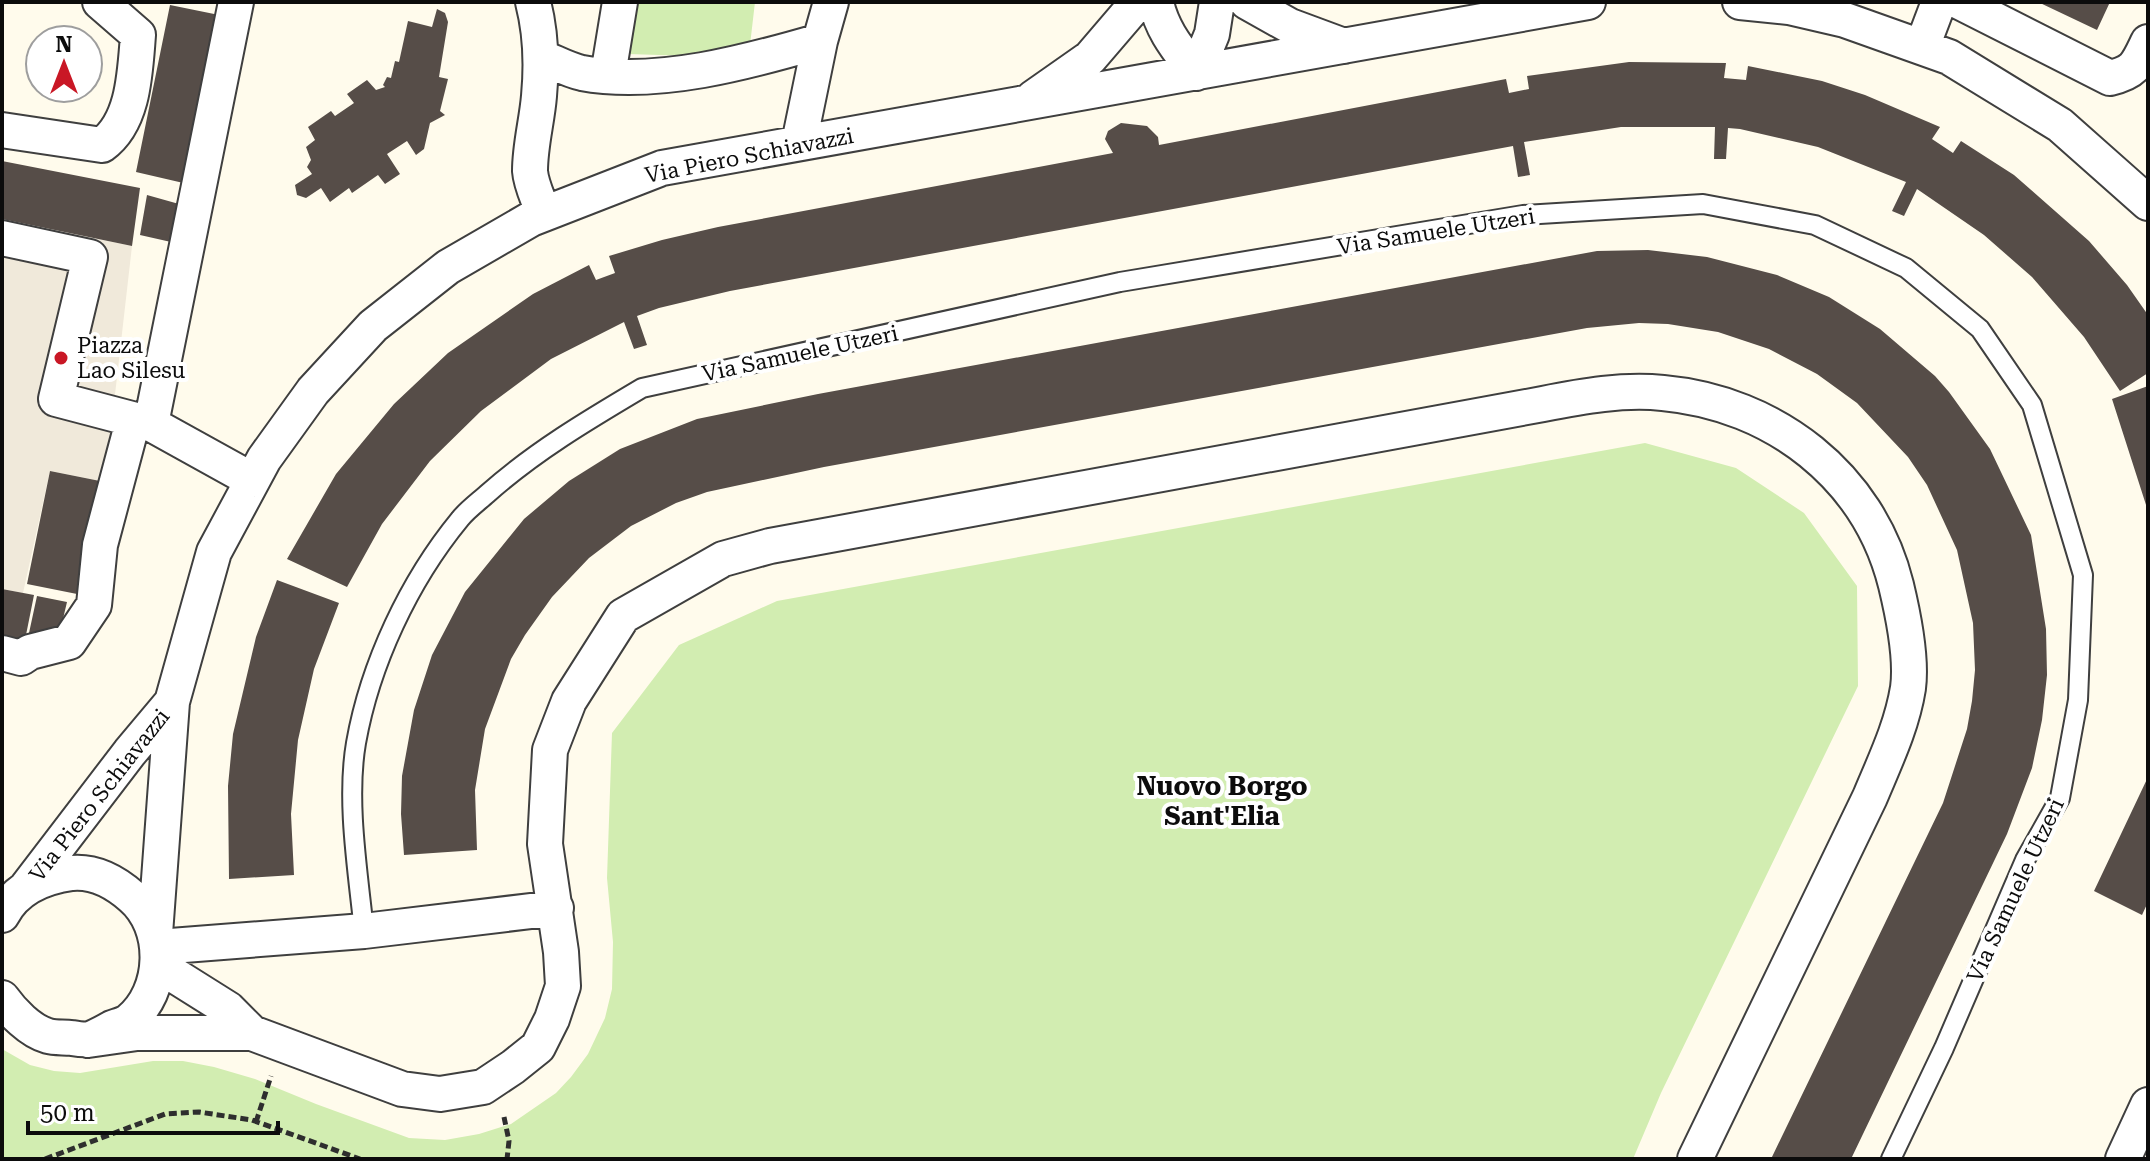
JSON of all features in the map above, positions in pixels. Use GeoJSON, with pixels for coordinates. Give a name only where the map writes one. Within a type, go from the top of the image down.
{"type":"FeatureCollection","features":[{"type":"Feature","properties":{"kind":"street"},"geometry":{"type":"LineString","coordinates":[[2,130],[102,145],[112,138],[128,108],[138,35],[100,2]]}},
{"type":"Feature","properties":{"kind":"street"},"geometry":{"type":"LineString","coordinates":[[2,653],[21,658],[30,652],[69,642],[94,605],[100,545],[142,422],[236,2]]}},
{"type":"Feature","properties":{"kind":"street"},"geometry":{"type":"LineString","coordinates":[[533,2],[541,57],[530,174],[543,213]]}},
{"type":"Feature","properties":{"kind":"street"},"geometry":{"type":"LineString","coordinates":[[608,75],[620,2]]}},
{"type":"Feature","properties":{"kind":"street"},"geometry":{"type":"LineString","coordinates":[[799,143],[831,2]]}},
{"type":"Feature","properties":{"kind":"street"},"geometry":{"type":"LineString","coordinates":[[1025,103],[1090,58],[1138,2]]}},
{"type":"Feature","properties":{"kind":"street"},"geometry":{"type":"LineString","coordinates":[[1156,2],[1159,18],[1170,39],[1196,73]]}},
{"type":"Feature","properties":{"kind":"street"},"geometry":{"type":"LineString","coordinates":[[1196,73],[1212,34],[1217,2]]}},
{"type":"Feature","properties":{"kind":"street"},"geometry":{"type":"LineString","coordinates":[[1247,2],[1290,26],[1345,46]]}},
{"type":"Feature","properties":{"kind":"street","name":"Via Piero Schiavazzi"},"geometry":{"type":"LineString","coordinates":[[88,1040],[129,1021],[149,996],[157,949],[172,702],[214,552],[264,459],[313,391],[373,326],[448,267],[543,213],[662,168],[1588,2]]}},
{"type":"Feature","properties":{"kind":"street"},"geometry":{"type":"LineString","coordinates":[[1740,2],[1841,10],[1949,57],[2060,125],[2148,203]]}},
{"type":"Feature","properties":{"kind":"street"},"geometry":{"type":"LineString","coordinates":[[1922,47],[1939,2]]}},
{"type":"Feature","properties":{"kind":"street"},"geometry":{"type":"LineString","coordinates":[[1960,2],[2110,78],[2128,74],[2137,65],[2148,42]]}},
{"type":"Feature","properties":{"kind":"street"},"geometry":{"type":"LineString","coordinates":[[541,57],[580,72],[635,77],[740,64],[820,41]]}},
{"type":"Feature","properties":{"kind":"street"},"geometry":{"type":"LineString","coordinates":[[2,238],[90,257],[56,399],[142,422],[252,480]]}},
{"type":"Feature","properties":{"kind":"street"},"geometry":{"type":"LineString","coordinates":[[2,998],[12,1013],[46,1036],[88,1040],[137,1033],[252,1033],[402,1089],[440,1094],[483,1087],[538,1047],[563,986],[556,908],[545,844],[550,750],[569,701],[623,616],[723,559],[770,546],[1605,392],[1663,392],[1714,401],[1768,423],[1803,443],[1836,473],[1864,510],[1888,553],[1906,643],[1908,685],[1895,741],[1870,797],[1695,1159]]}},
{"type":"Feature","properties":{"kind":"street","name":"Via Piero Schiavazzi"},"geometry":{"type":"LineString","coordinates":[[9,903],[172,702]]}},
{"type":"Feature","properties":{"kind":"street"},"geometry":{"type":"LineString","coordinates":[[9,903],[51,876],[79,872],[118,884],[139,903],[157,949],[252,1033]]}},
{"type":"Feature","properties":{"kind":"street"},"geometry":{"type":"LineString","coordinates":[[157,949],[364,931],[556,908]]}},
{"type":"Feature","properties":{"kind":"street"},"geometry":{"type":"LineString","coordinates":[[2123,1159],[2148,1105]]}},
{"type":"Feature","properties":{"kind":"lane","name":"Via Samuele Utzeri"},"geometry":{"type":"LineString","coordinates":[[364,931],[353,815],[356,744],[395,618],[461,518],[506,477],[572,429],[642,388],[1120,282],[1523,215],[1703,204],[1815,225],[1906,268],[1980,329],[2032,405],[2083,575],[2078,700],[2060,798],[2025,860],[1944,1048],[1891,1159]]}},
{"type":"Feature","properties":{"kind":"path"},"geometry":{"type":"LineString","coordinates":[[256,1122],[271,1076]]}},
{"type":"Feature","properties":{"kind":"path"},"geometry":{"type":"LineString","coordinates":[[45,1159],[165,1114],[199,1112],[256,1122],[360,1159]]}},
{"type":"Feature","properties":{"kind":"path"},"geometry":{"type":"LineString","coordinates":[[504,1117],[509,1141],[507,1159]]}},
{"type":"Feature","properties":{"kind":"green space"},"geometry":{"type":"Polygon","coordinates":[[[622,2],[755,2],[750,45],[690,56],[628,54],[622,2]]]}},
{"type":"Feature","properties":{"kind":"green space"},"geometry":{"type":"Polygon","coordinates":[[[1645,443],[1736,468],[1804,513],[1857,586],[1858,686],[1661,1093],[1633,1159],[2,1159],[2,1049],[30,1065],[54,1071],[80,1073],[153,1061],[183,1061],[214,1067],[255,1079],[409,1138],[445,1140],[479,1134],[511,1124],[556,1093],[588,1054],[605,1018],[612,989],[613,942],[607,878],[612,733],[679,645],[777,601],[1645,443]]]}},
{"type":"Feature","properties":{"kind":"shaded area","name":"Piazza Lao Silesu"},"geometry":{"type":"Polygon","coordinates":[[[2,219],[132,246],[105,482],[50,471],[23,593],[2,589],[2,219]]]}},
{"type":"Feature","properties":{"kind":"building"},"geometry":{"type":"Polygon","coordinates":[[[2038,2],[2110,2],[2097,30],[2038,2]]]}},
{"type":"Feature","properties":{"kind":"building"},"geometry":{"type":"Polygon","coordinates":[[[170,5],[224,16],[192,185],[136,172],[170,5]]]}},
{"type":"Feature","properties":{"kind":"building"},"geometry":{"type":"Polygon","coordinates":[[[437,9],[445,13],[448,22],[439,77],[448,79],[440,111],[445,115],[430,123],[424,149],[416,155],[407,141],[387,154],[400,174],[385,184],[378,175],[352,193],[349,188],[330,202],[321,188],[306,198],[297,195],[295,185],[312,174],[307,167],[311,160],[306,147],[315,140],[308,127],[331,111],[335,116],[354,103],[347,94],[367,80],[376,90],[385,87],[383,85],[387,77],[391,78],[395,61],[399,62],[408,21],[432,27],[437,9]]]}},
{"type":"Feature","properties":{"kind":"building"},"geometry":{"type":"Polygon","coordinates":[[[1629,62],[1726,63],[1724,78],[1746,80],[1748,66],[1822,81],[1865,95],[1940,127],[1932,139],[1953,153],[1961,141],[2014,175],[2089,241],[2127,285],[2148,315],[2148,373],[2120,391],[2084,337],[2032,277],[1984,235],[1917,189],[1904,216],[1892,211],[1906,182],[1818,147],[1740,129],[1728,128],[1726,159],[1714,159],[1715,127],[1621,127],[1524,142],[1530,175],[1518,177],[1513,146],[730,291],[659,308],[637,316],[647,345],[634,349],[624,322],[551,359],[481,411],[430,461],[382,524],[347,587],[287,559],[336,474],[394,404],[448,353],[533,294],[589,265],[596,280],[615,273],[609,256],[718,227],[1113,153],[1105,139],[1108,131],[1121,123],[1147,126],[1158,137],[1159,145],[1506,79],[1509,93],[1529,89],[1527,76],[1629,62]]]}},
{"type":"Feature","properties":{"kind":"building"},"geometry":{"type":"Polygon","coordinates":[[[2,161],[140,188],[132,246],[2,219],[2,161]]]}},
{"type":"Feature","properties":{"kind":"building"},"geometry":{"type":"Polygon","coordinates":[[[147,195],[179,204],[171,242],[140,235],[147,195]]]}},
{"type":"Feature","properties":{"kind":"building"},"geometry":{"type":"Polygon","coordinates":[[[1648,250],[1707,257],[1777,275],[1829,297],[1880,329],[1949,392],[1990,449],[2031,535],[2046,629],[2047,675],[2032,768],[2007,834],[1851,1159],[1771,1159],[1943,803],[1967,729],[1972,701],[1975,670],[1973,623],[1957,550],[1927,485],[1908,457],[1857,403],[1817,374],[1769,349],[1718,332],[1639,323],[1587,328],[824,467],[707,492],[676,503],[631,526],[589,558],[552,597],[511,659],[485,729],[475,790],[477,850],[404,855],[402,776],[414,710],[432,655],[465,592],[524,519],[569,481],[620,449],[697,419],[818,394],[1597,251],[1648,250]]]}},
{"type":"Feature","properties":{"kind":"building"},"geometry":{"type":"Polygon","coordinates":[[[2148,386],[2148,508],[2147,508],[2112,399],[2148,386]]]}},
{"type":"Feature","properties":{"kind":"building"},"geometry":{"type":"Polygon","coordinates":[[[50,471],[105,482],[82,595],[27,584],[50,471]]]}},
{"type":"Feature","properties":{"kind":"building"},"geometry":{"type":"Polygon","coordinates":[[[277,580],[339,603],[314,669],[298,740],[291,814],[294,875],[229,879],[228,786],[233,734],[256,637],[277,580]]]}},
{"type":"Feature","properties":{"kind":"building"},"geometry":{"type":"Polygon","coordinates":[[[2,589],[34,595],[23,650],[2,646],[2,589]]]}},
{"type":"Feature","properties":{"kind":"building"},"geometry":{"type":"Polygon","coordinates":[[[37,596],[67,602],[58,640],[29,633],[37,596]]]}},
{"type":"Feature","properties":{"kind":"building"},"geometry":{"type":"Polygon","coordinates":[[[2148,777],[2148,902],[2142,915],[2094,891],[2148,777]]]}},
{"type":"Feature","properties":{"kind":"place","name":"Piazza Lao Silesu"},"geometry":{"type":"Point","coordinates":[61,358]}},
{"type":"Feature","properties":{"kind":"district","name":"Nuovo Borgo Sant'Elia"},"geometry":{"type":"Point","coordinates":[1222,801]}}]}
